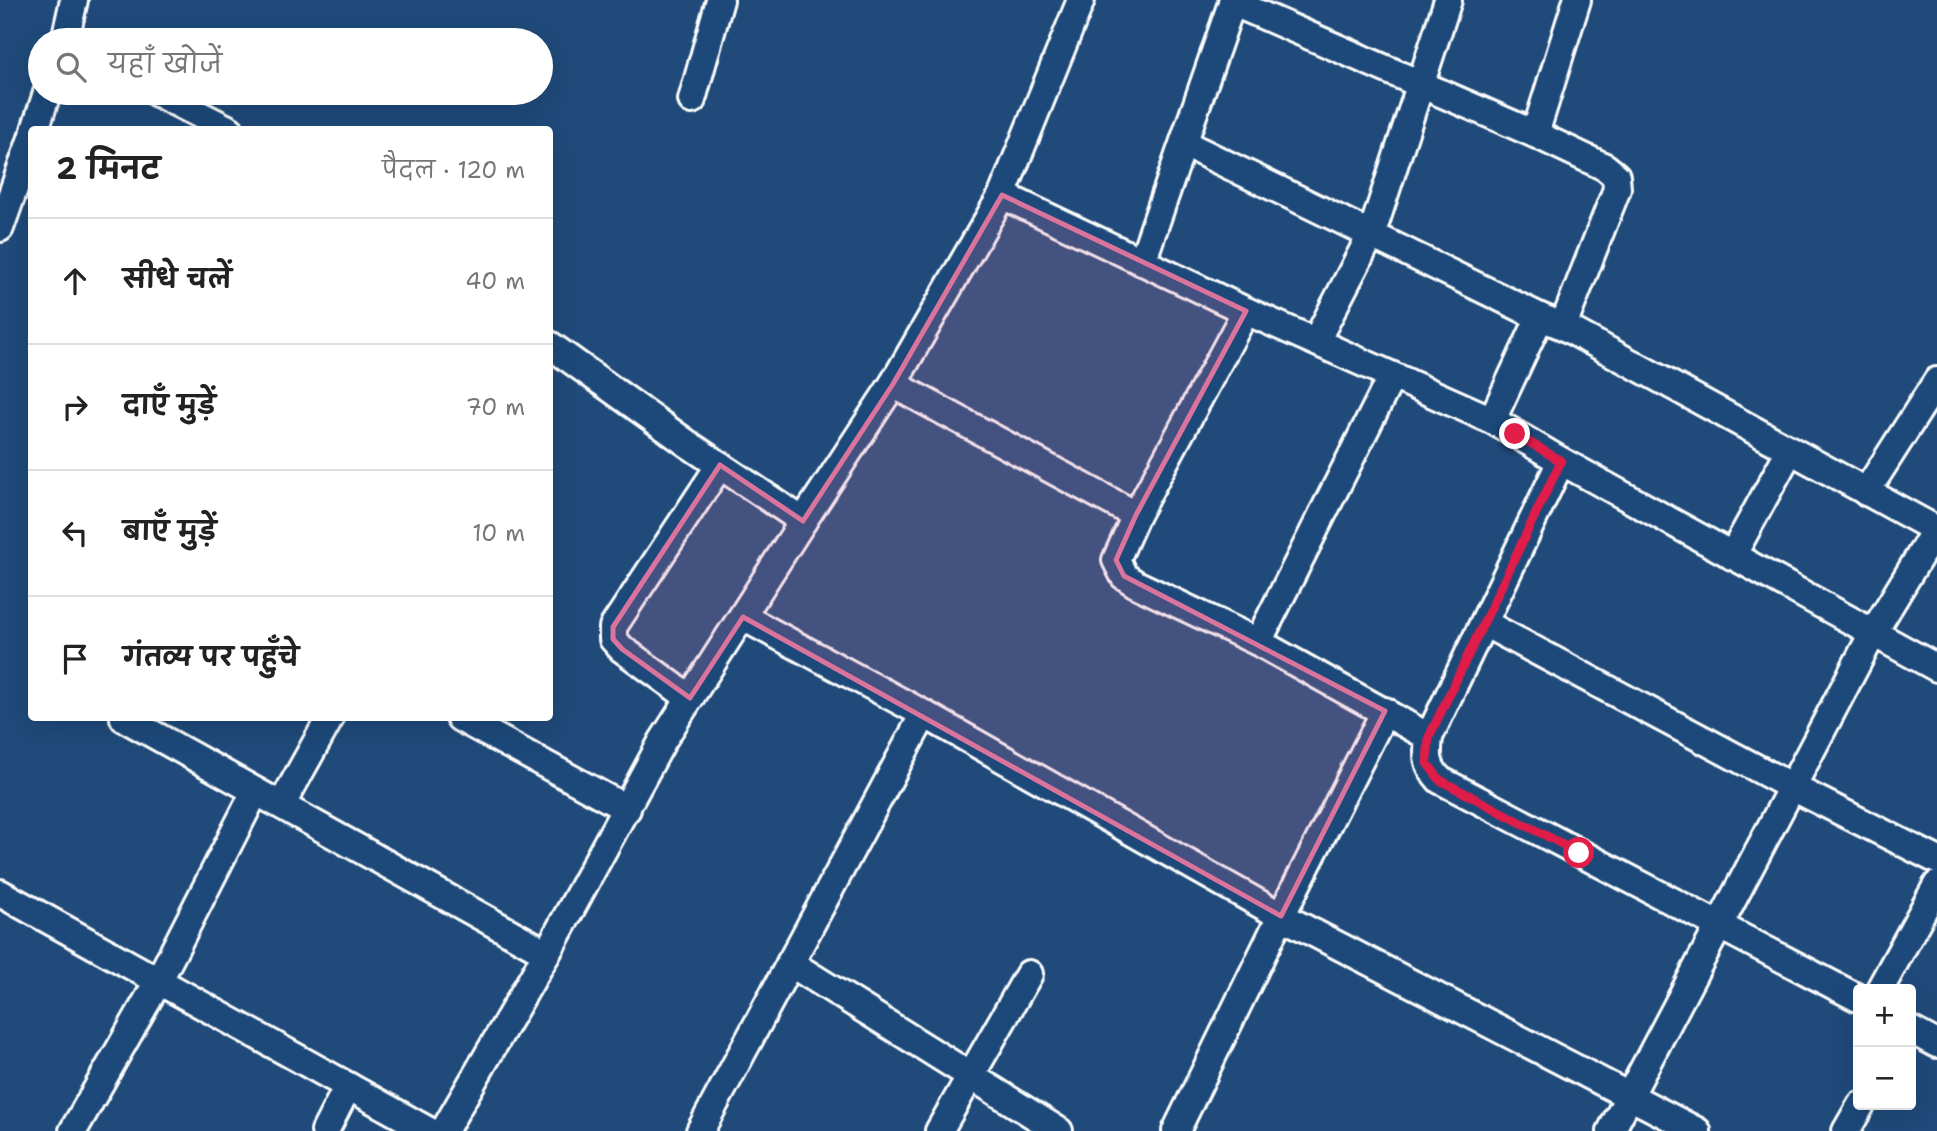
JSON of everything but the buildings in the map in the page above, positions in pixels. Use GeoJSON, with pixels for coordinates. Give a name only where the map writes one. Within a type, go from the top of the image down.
{"type":"FeatureCollection","features":[{"type":"Feature","properties":{"kind":"street"},"geometry":{"type":"LineString","coordinates":[[68,28],[75,0]]}},
{"type":"Feature","properties":{"kind":"street"},"geometry":{"type":"LineString","coordinates":[[692,100],[720,0]]}},
{"type":"Feature","properties":{"kind":"street"},"geometry":{"type":"LineString","coordinates":[[444,1131],[547,953],[663,740],[893,384],[1002,195],[1081,0]]}},
{"type":"Feature","properties":{"kind":"street"},"geometry":{"type":"LineString","coordinates":[[1316,341],[1371,233],[1448,0]]}},
{"type":"Feature","properties":{"kind":"street"},"geometry":{"type":"LineString","coordinates":[[1535,134],[1577,0]]}},
{"type":"Feature","properties":{"kind":"street"},"geometry":{"type":"LineString","coordinates":[[1142,262],[1233,1],[1535,134],[1605,167],[1616,176],[1617,189],[1551,321],[1492,420]]}},
{"type":"Feature","properties":{"kind":"street"},"geometry":{"type":"LineString","coordinates":[[36,126],[43,105]]}},
{"type":"Feature","properties":{"kind":"street"},"geometry":{"type":"LineString","coordinates":[[181,105],[222,126]]}},
{"type":"Feature","properties":{"kind":"street"},"geometry":{"type":"LineString","coordinates":[[1185,144],[1551,321],[1937,530],[1873,633],[1611,1131]]}},
{"type":"Feature","properties":{"kind":"street"},"geometry":{"type":"LineString","coordinates":[[0,228],[28,149]]}},
{"type":"Feature","properties":{"kind":"street"},"geometry":{"type":"LineString","coordinates":[[1002,195],[1245,312],[1492,420],[1561,461],[1937,668]]}},
{"type":"Feature","properties":{"kind":"street"},"geometry":{"type":"LineString","coordinates":[[1245,312],[1136,515],[1116,560],[1124,576],[1258,642],[1429,737]]}},
{"type":"Feature","properties":{"kind":"street"},"geometry":{"type":"LineString","coordinates":[[553,347],[803,521]]}},
{"type":"Feature","properties":{"kind":"street"},"geometry":{"type":"LineString","coordinates":[[1258,642],[1391,377]]}},
{"type":"Feature","properties":{"kind":"street"},"geometry":{"type":"LineString","coordinates":[[1867,492],[1937,381]]}},
{"type":"Feature","properties":{"kind":"street"},"geometry":{"type":"LineString","coordinates":[[893,384],[1136,515]]}},
{"type":"Feature","properties":{"kind":"street"},"geometry":{"type":"LineString","coordinates":[[1732,555],[1790,450]]}},
{"type":"Feature","properties":{"kind":"street"},"geometry":{"type":"LineString","coordinates":[[1561,461],[1429,737],[1427,763],[1440,780],[1853,995]]}},
{"type":"Feature","properties":{"kind":"street"},"geometry":{"type":"LineString","coordinates":[[690,698],[622,649],[613,639],[613,627],[720,465]]}},
{"type":"Feature","properties":{"kind":"street"},"geometry":{"type":"LineString","coordinates":[[743,617],[924,714],[1281,916],[1698,1131]]}},
{"type":"Feature","properties":{"kind":"street"},"geometry":{"type":"LineString","coordinates":[[1485,623],[1792,787],[1937,860]]}},
{"type":"Feature","properties":{"kind":"street"},"geometry":{"type":"LineString","coordinates":[[1177,1131],[1281,916],[1385,711]]}},
{"type":"Feature","properties":{"kind":"street"},"geometry":{"type":"LineString","coordinates":[[700,1131],[924,714]]}},
{"type":"Feature","properties":{"kind":"street"},"geometry":{"type":"LineString","coordinates":[[129,721],[547,953]]}},
{"type":"Feature","properties":{"kind":"street"},"geometry":{"type":"LineString","coordinates":[[282,804],[328,721]]}},
{"type":"Feature","properties":{"kind":"street"},"geometry":{"type":"LineString","coordinates":[[466,721],[627,809]]}},
{"type":"Feature","properties":{"kind":"street"},"geometry":{"type":"LineString","coordinates":[[73,1131],[159,980],[255,792]]}},
{"type":"Feature","properties":{"kind":"street"},"geometry":{"type":"LineString","coordinates":[[1883,984],[1937,885]]}},
{"type":"Feature","properties":{"kind":"street"},"geometry":{"type":"LineString","coordinates":[[0,893],[429,1131]]}},
{"type":"Feature","properties":{"kind":"street"},"geometry":{"type":"LineString","coordinates":[[790,963],[1059,1131]]}},
{"type":"Feature","properties":{"kind":"street"},"geometry":{"type":"LineString","coordinates":[[939,1131],[1029,974]]}},
{"type":"Feature","properties":{"kind":"street"},"geometry":{"type":"LineString","coordinates":[[1916,1033],[1937,1044]]}},
{"type":"Feature","properties":{"kind":"street"},"geometry":{"type":"LineString","coordinates":[[325,1131],[348,1086]]}},
{"type":"Feature","properties":{"kind":"street"},"geometry":{"type":"LineString","coordinates":[[1846,1131],[1858,1110]]}},
{"type":"Feature","properties":{"kind":"highlighted area"},"geometry":{"type":"Polygon","coordinates":[[[1002,195],[1246,311],[1136,515],[1116,560],[1124,576],[1385,711],[1281,916],[743,617],[690,698],[622,649],[613,639],[613,627],[720,465],[803,521],[893,384],[1002,195]]]}},
{"type":"Feature","properties":{"kind":"route"},"geometry":{"type":"LineString","coordinates":[[1515,434],[1561,461],[1429,737],[1427,763],[1440,780],[1579,853]]}}]}
